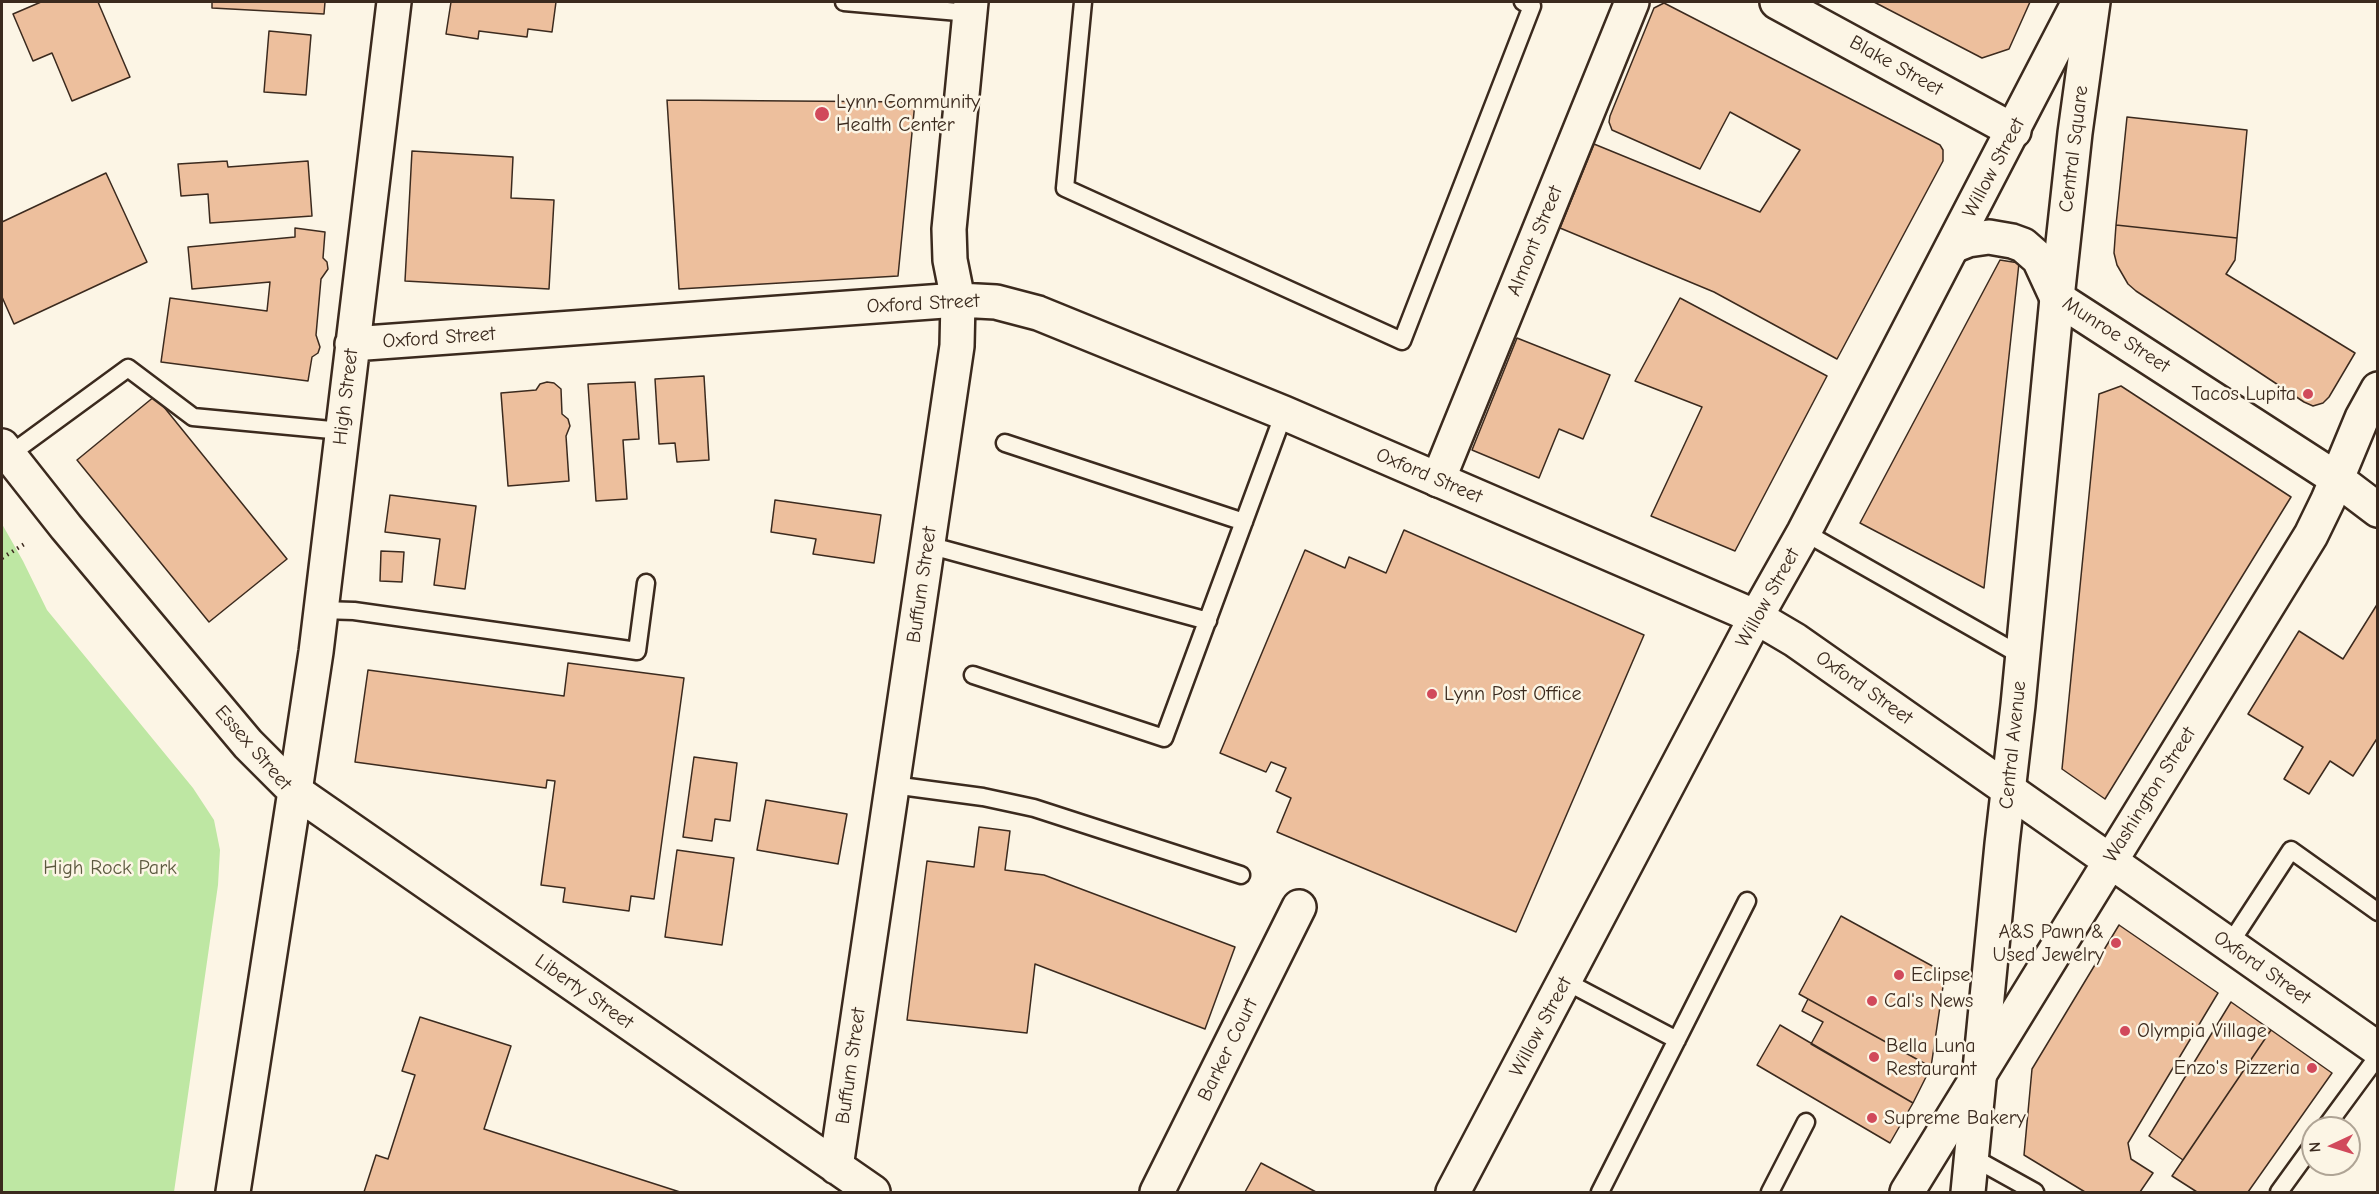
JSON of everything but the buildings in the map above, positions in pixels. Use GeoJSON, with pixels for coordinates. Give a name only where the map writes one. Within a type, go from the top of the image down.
{"type":"FeatureCollection","features":[{"type":"Feature","properties":{"kind":"main road","name":"High Street"},"geometry":{"type":"LineString","coordinates":[[295,791],[321,610],[394,2]]}},
{"type":"Feature","properties":{"kind":"main road","name":"Almont Street"},"geometry":{"type":"LineString","coordinates":[[1438,480],[1632,2]]}},
{"type":"Feature","properties":{"kind":"main road","name":"Blake Street"},"geometry":{"type":"LineString","coordinates":[[1778,2],[2014,131]]}},
{"type":"Feature","properties":{"kind":"main road","name":"Willow Street"},"geometry":{"type":"LineString","coordinates":[[1453,1192],[1756,617],[1804,532],[2079,2]]}},
{"type":"Feature","properties":{"kind":"main road","name":"Central Square"},"geometry":{"type":"LineString","coordinates":[[2057,298],[2075,133],[2093,2]]}},
{"type":"Feature","properties":{"kind":"main road","name":"Buffum Street"},"geometry":{"type":"LineString","coordinates":[[836,1167],[957,346],[958,300],[950,260],[949,229],[970,7]]}},
{"type":"Feature","properties":{"kind":"main road","name":"Munroe Street"},"geometry":{"type":"LineString","coordinates":[[1953,246],[1968,240],[1989,237],[2023,245],[2039,259],[2046,269],[2057,298],[2337,479],[2378,510]]}},
{"type":"Feature","properties":{"kind":"main road","name":"Central Avenue"},"geometry":{"type":"LineString","coordinates":[[1968,1192],[2057,298]]}},
{"type":"Feature","properties":{"kind":"main road","name":"Oxford Street"},"geometry":{"type":"LineString","coordinates":[[352,344],[958,300],[996,302],[1038,313],[1284,412],[1756,617],[1795,640],[2378,1049]]}},
{"type":"Feature","properties":{"kind":"main road","name":"Washington Street"},"geometry":{"type":"LineString","coordinates":[[1907,1192],[2311,535],[2357,428],[2378,389]]}},
{"type":"Feature","properties":{"kind":"main road","name":"Essex Street"},"geometry":{"type":"LineString","coordinates":[[5,451],[248,744],[295,791],[233,1192]]}},
{"type":"Feature","properties":{"kind":"main road","name":"Liberty Street"},"geometry":{"type":"LineString","coordinates":[[295,791],[873,1192]]}},
{"type":"Feature","properties":{"kind":"main road","name":"Barker Court"},"geometry":{"type":"LineString","coordinates":[[1157,1192],[1299,907]]}},
{"type":"Feature","properties":{"kind":"lane"},"geometry":{"type":"LineString","coordinates":[[844,2],[970,7]]}},
{"type":"Feature","properties":{"kind":"lane"},"geometry":{"type":"LineString","coordinates":[[1083,2],[1065,188],[1402,341],[1532,6],[1523,2]]}},
{"type":"Feature","properties":{"kind":"lane"},"geometry":{"type":"LineString","coordinates":[[5,451],[128,368],[193,417],[342,431]]}},
{"type":"Feature","properties":{"kind":"lane"},"geometry":{"type":"LineString","coordinates":[[974,675],[1164,738],[1284,412]]}},
{"type":"Feature","properties":{"kind":"lane"},"geometry":{"type":"LineString","coordinates":[[1005,443],[1244,522]]}},
{"type":"Feature","properties":{"kind":"lane"},"geometry":{"type":"LineString","coordinates":[[1804,532],[2022,656]]}},
{"type":"Feature","properties":{"kind":"lane"},"geometry":{"type":"LineString","coordinates":[[928,545],[1208,621]]}},
{"type":"Feature","properties":{"kind":"lane"},"geometry":{"type":"LineString","coordinates":[[321,610],[354,610],[637,651],[646,583]]}},
{"type":"Feature","properties":{"kind":"lane"},"geometry":{"type":"LineString","coordinates":[[893,785],[983,797],[1034,808],[1242,875]]}},
{"type":"Feature","properties":{"kind":"lane"},"geometry":{"type":"LineString","coordinates":[[2229,945],[2291,850],[2378,912]]}},
{"type":"Feature","properties":{"kind":"lane"},"geometry":{"type":"LineString","coordinates":[[1600,1192],[1747,901]]}},
{"type":"Feature","properties":{"kind":"lane"},"geometry":{"type":"LineString","coordinates":[[1565,981],[1677,1040]]}},
{"type":"Feature","properties":{"kind":"lane"},"geometry":{"type":"LineString","coordinates":[[2334,1116],[2378,1056]]}},
{"type":"Feature","properties":{"kind":"lane"},"geometry":{"type":"LineString","coordinates":[[1770,1192],[1806,1122]]}},
{"type":"Feature","properties":{"kind":"lane"},"geometry":{"type":"LineString","coordinates":[[1972,1156],[2036,1192]]}},
{"type":"Feature","properties":{"kind":"lane"},"geometry":{"type":"LineString","coordinates":[[2279,1192],[2301,1162]]}},
{"type":"Feature","properties":{"kind":"path"},"geometry":{"type":"LineString","coordinates":[[2,558],[26,543]]}},
{"type":"Feature","properties":{"kind":"green space","name":"High Rock Park"},"geometry":{"type":"Polygon","coordinates":[[[2,524],[47,610],[193,788],[214,820],[220,850],[218,885],[174,1192],[2,1192],[2,524]]]}},
{"type":"Feature","properties":{"kind":"place","name":"Lynn Community Health Center"},"geometry":{"type":"Point","coordinates":[822,114]}},
{"type":"Feature","properties":{"kind":"place","name":"Tacos Lupita"},"geometry":{"type":"Point","coordinates":[2308,394]}},
{"type":"Feature","properties":{"kind":"place","name":"Lynn Post Office"},"geometry":{"type":"Point","coordinates":[1432,694]}},
{"type":"Feature","properties":{"kind":"place","name":"A&S Pawn & Used Jewelry"},"geometry":{"type":"Point","coordinates":[2116,943]}},
{"type":"Feature","properties":{"kind":"place","name":"Eclipse"},"geometry":{"type":"Point","coordinates":[1899,975]}},
{"type":"Feature","properties":{"kind":"place","name":"Cal's News"},"geometry":{"type":"Point","coordinates":[1872,1001]}},
{"type":"Feature","properties":{"kind":"place","name":"Olympia Village"},"geometry":{"type":"Point","coordinates":[2125,1031]}},
{"type":"Feature","properties":{"kind":"place","name":"Bella Luna Restaurant"},"geometry":{"type":"Point","coordinates":[1874,1057]}},
{"type":"Feature","properties":{"kind":"place","name":"Enzo's Pizzeria"},"geometry":{"type":"Point","coordinates":[2312,1068]}},
{"type":"Feature","properties":{"kind":"place","name":"Supreme Bakery"},"geometry":{"type":"Point","coordinates":[1872,1118]}}]}
